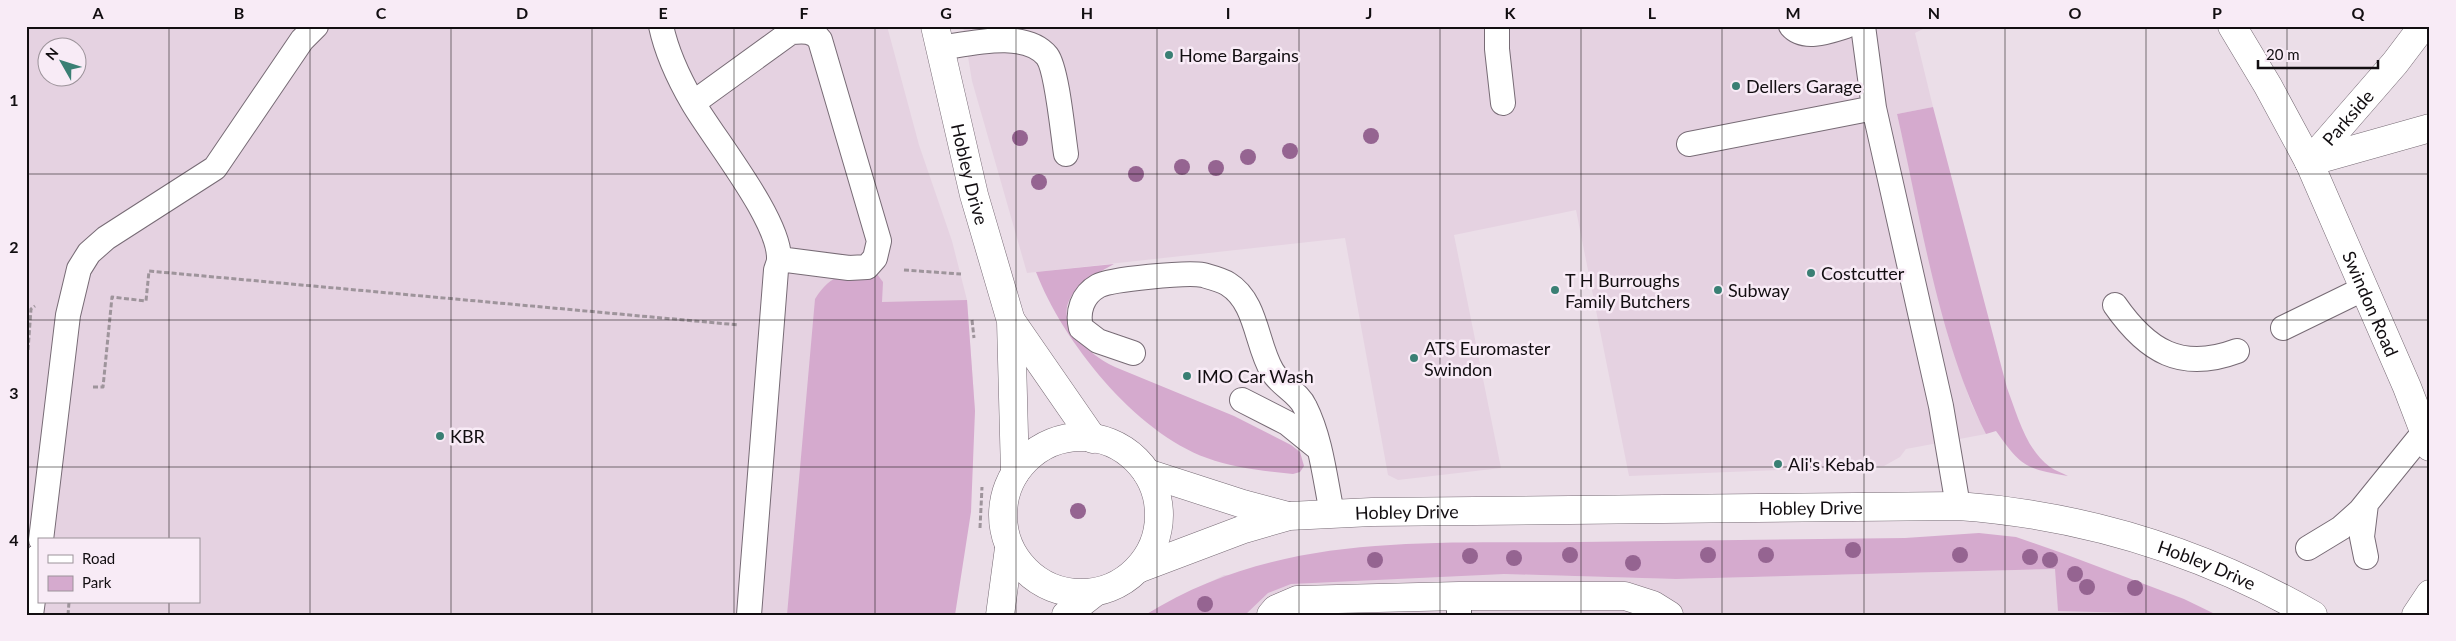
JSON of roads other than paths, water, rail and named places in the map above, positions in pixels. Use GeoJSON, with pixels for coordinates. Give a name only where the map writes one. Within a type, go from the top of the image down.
{"type":"FeatureCollection","features":[{"type":"Feature","properties":{"kind":"main road","name":"Swindon Road"},"geometry":{"type":"LineString","coordinates":[[2232,26],[2268,86],[2309,162],[2427,439]]}},
{"type":"Feature","properties":{"kind":"main road","name":"Parkside"},"geometry":{"type":"LineString","coordinates":[[2309,162],[2395,63],[2423,26]]}},
{"type":"Feature","properties":{"kind":"main road","name":"Hobley Drive"},"geometry":{"type":"LineString","coordinates":[[937,37],[974,195],[1011,321],[1015,472]]}},
{"type":"Feature","properties":{"kind":"main road"},"geometry":{"type":"LineString","coordinates":[[2309,162],[2430,128]]}},
{"type":"Feature","properties":{"kind":"main road","name":"Hobley Drive"},"geometry":{"type":"LineString","coordinates":[[1011,321],[1040,366],[1093,439]]}},
{"type":"Feature","properties":{"kind":"main road"},"geometry":{"type":"LineString","coordinates":[[1081,437],[1107,441],[1130,454],[1147,473],[1157,498],[1159,524],[1152,548],[1138,569],[1118,584],[1094,592],[1070,593],[1045,586],[1024,570],[1009,548],[1002,523],[1004,497],[1015,472],[1033,454],[1056,441],[1081,437]]}},
{"type":"Feature","properties":{"kind":"main road","name":"Hobley Drive"},"geometry":{"type":"LineString","coordinates":[[1147,473],[1243,504],[1289,516]]}},
{"type":"Feature","properties":{"kind":"main road","name":"Hobley Drive"},"geometry":{"type":"LineString","coordinates":[[1138,569],[1244,529],[1289,516],[1332,513],[1958,506],[2003,509],[2068,520],[2131,536],[2213,565],[2267,589],[2313,615]]}},
{"type":"Feature","properties":{"kind":"main road"},"geometry":{"type":"LineString","coordinates":[[1000,615],[1009,548]]}},
{"type":"Feature","properties":{"kind":"main road"},"geometry":{"type":"LineString","coordinates":[[1066,615],[1094,592]]}},
{"type":"Feature","properties":{"kind":"main road"},"geometry":{"type":"LineString","coordinates":[[2416,615],[2430,594]]}},
{"type":"Feature","properties":{"kind":"main road"},"geometry":{"type":"LineString","coordinates":[[1271,615],[1276,609],[1297,600],[1459,605],[1625,596],[1653,605],[1669,615]]}},
{"type":"Feature","properties":{"kind":"lane"},"geometry":{"type":"LineString","coordinates":[[41,538],[68,315],[78,269],[89,253],[106,238],[206,176],[215,168],[302,40],[316,26]]}},
{"type":"Feature","properties":{"kind":"lane"},"geometry":{"type":"LineString","coordinates":[[661,26],[673,65],[693,103],[756,198],[774,236],[779,259],[776,270],[749,615]]}},
{"type":"Feature","properties":{"kind":"lane"},"geometry":{"type":"LineString","coordinates":[[1497,26],[1497,49],[1503,103]]}},
{"type":"Feature","properties":{"kind":"lane"},"geometry":{"type":"LineString","coordinates":[[1791,26],[1794,30],[1807,35],[1846,26]]}},
{"type":"Feature","properties":{"kind":"lane"},"geometry":{"type":"LineString","coordinates":[[1863,26],[1874,108],[1941,406],[1958,506]]}},
{"type":"Feature","properties":{"kind":"lane"},"geometry":{"type":"LineString","coordinates":[[693,103],[792,32],[805,30],[816,34],[820,40],[879,241],[876,258],[867,267],[841,267],[779,259]]}},
{"type":"Feature","properties":{"kind":"lane"},"geometry":{"type":"LineString","coordinates":[[937,37],[1020,42],[1037,47],[1048,58],[1053,76],[1066,154]]}},
{"type":"Feature","properties":{"kind":"lane"},"geometry":{"type":"LineString","coordinates":[[1689,144],[1874,108]]}},
{"type":"Feature","properties":{"kind":"lane"},"geometry":{"type":"LineString","coordinates":[[1133,353],[1098,341],[1081,328],[1079,319],[1084,297],[1098,286],[1113,282],[1184,274],[1203,276],[1228,284],[1242,297],[1272,372],[1305,405],[1319,449],[1332,513]]}},
{"type":"Feature","properties":{"kind":"lane"},"geometry":{"type":"LineString","coordinates":[[2283,328],[2363,289]]}},
{"type":"Feature","properties":{"kind":"lane"},"geometry":{"type":"LineString","coordinates":[[2115,305],[2140,337],[2170,356],[2187,360],[2205,360],[2219,358],[2237,351]]}},
{"type":"Feature","properties":{"kind":"lane"},"geometry":{"type":"LineString","coordinates":[[1242,400],[1287,422],[1319,449]]}},
{"type":"Feature","properties":{"kind":"lane"},"geometry":{"type":"LineString","coordinates":[[2308,548],[2341,528],[2427,439]]}},
{"type":"Feature","properties":{"kind":"lane"},"geometry":{"type":"LineString","coordinates":[[2366,504],[2362,536],[2366,557]]}},
{"type":"Feature","properties":{"kind":"lane"},"geometry":{"type":"LineString","coordinates":[[32,615],[38,564]]}},
{"type":"Feature","properties":{"kind":"place","name":"Home Bargains"},"geometry":{"type":"Point","coordinates":[1169,55]}},
{"type":"Feature","properties":{"kind":"place","name":"Dellers Garage"},"geometry":{"type":"Point","coordinates":[1736,86]}},
{"type":"Feature","properties":{"kind":"place","name":"Costcutter"},"geometry":{"type":"Point","coordinates":[1811,273]}},
{"type":"Feature","properties":{"kind":"place","name":"T H Burroughs Family Butchers"},"geometry":{"type":"Point","coordinates":[1555,290]}},
{"type":"Feature","properties":{"kind":"place","name":"Subway"},"geometry":{"type":"Point","coordinates":[1718,290]}},
{"type":"Feature","properties":{"kind":"place","name":"ATS Euromaster Swindon"},"geometry":{"type":"Point","coordinates":[1414,358]}},
{"type":"Feature","properties":{"kind":"place","name":"IMO Car Wash"},"geometry":{"type":"Point","coordinates":[1187,376]}},
{"type":"Feature","properties":{"kind":"place","name":"KBR"},"geometry":{"type":"Point","coordinates":[440,436]}},
{"type":"Feature","properties":{"kind":"place","name":"Ali's Kebab"},"geometry":{"type":"Point","coordinates":[1778,464]}}]}
